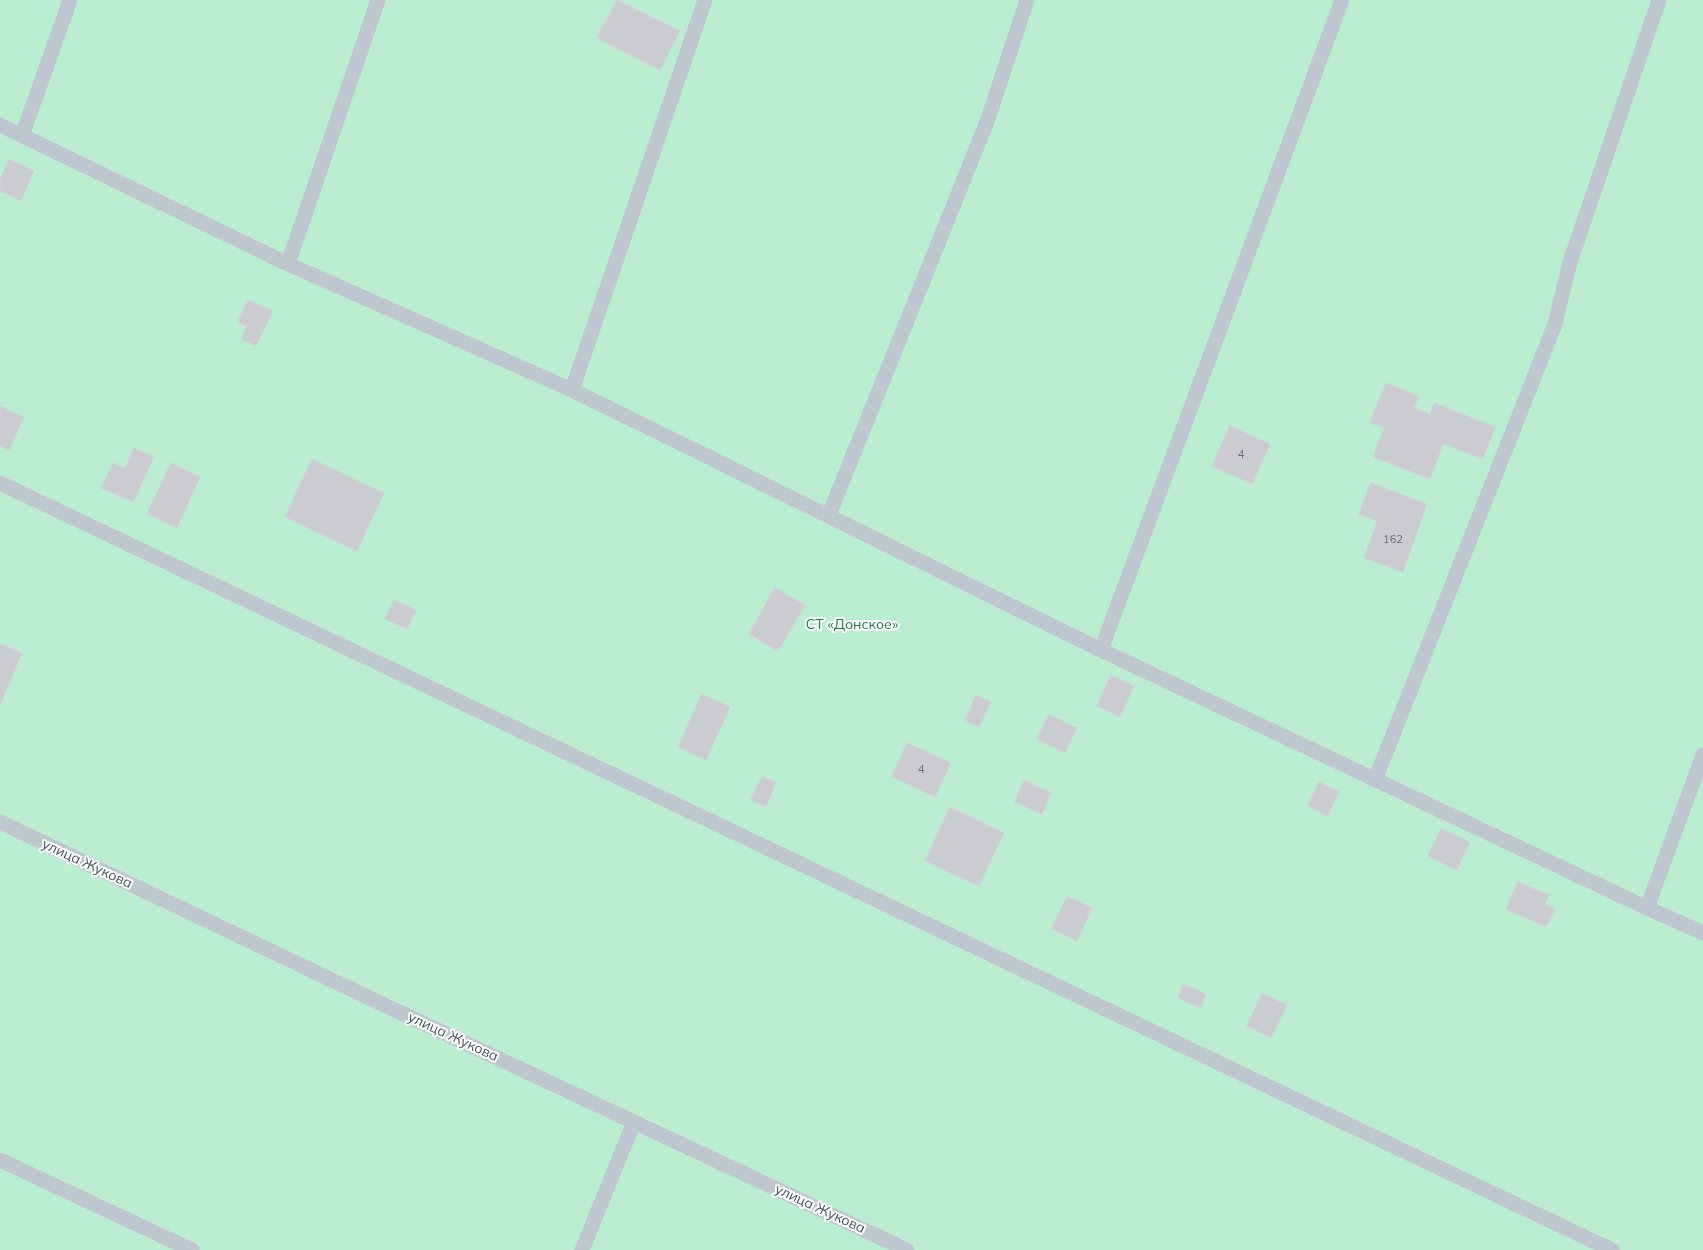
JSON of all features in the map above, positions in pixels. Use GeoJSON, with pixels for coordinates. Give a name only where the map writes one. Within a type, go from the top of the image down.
{"type":"FeatureCollection","features":[{"type":"Feature","properties":{"kind":"lane"},"geometry":{"type":"LineString","coordinates":[[22,136],[70,0]]}},
{"type":"Feature","properties":{"kind":"lane"},"geometry":{"type":"LineString","coordinates":[[288,264],[378,0]]}},
{"type":"Feature","properties":{"kind":"lane"},"geometry":{"type":"LineString","coordinates":[[572,390],[704,0]]}},
{"type":"Feature","properties":{"kind":"lane"},"geometry":{"type":"LineString","coordinates":[[829,515],[988,118],[1027,0]]}},
{"type":"Feature","properties":{"kind":"lane"},"geometry":{"type":"LineString","coordinates":[[1101,650],[1342,0]]}},
{"type":"Feature","properties":{"kind":"lane"},"geometry":{"type":"LineString","coordinates":[[1375,780],[1555,324],[1570,262],[1659,0]]}},
{"type":"Feature","properties":{"kind":"lane"},"geometry":{"type":"LineString","coordinates":[[0,125],[288,264],[572,390],[1101,650],[1703,933]]}},
{"type":"Feature","properties":{"kind":"lane"},"geometry":{"type":"LineString","coordinates":[[0,483],[1612,1250]]}},
{"type":"Feature","properties":{"kind":"lane"},"geometry":{"type":"LineString","coordinates":[[1647,908],[1703,755]]}},
{"type":"Feature","properties":{"kind":"lane","name":"улица Жукова"},"geometry":{"type":"LineString","coordinates":[[0,822],[907,1250]]}},
{"type":"Feature","properties":{"kind":"lane"},"geometry":{"type":"LineString","coordinates":[[582,1250],[634,1122]]}},
{"type":"Feature","properties":{"kind":"lane"},"geometry":{"type":"LineString","coordinates":[[0,1160],[192,1250]]}},
{"type":"Feature","properties":{"kind":"green space","name":"СТ «Донское»"},"geometry":{"type":"Polygon","coordinates":[[[0,0],[1703,0],[1703,1250],[0,1250],[0,0]]]}},
{"type":"Feature","properties":{"kind":"building"},"geometry":{"type":"Polygon","coordinates":[[[617,0],[680,31],[660,70],[597,38],[617,0]]]}},
{"type":"Feature","properties":{"kind":"building"},"geometry":{"type":"Polygon","coordinates":[[[9,159],[34,171],[21,201],[0,191],[0,180],[9,159]]]}},
{"type":"Feature","properties":{"kind":"building"},"geometry":{"type":"Polygon","coordinates":[[[248,300],[273,311],[256,346],[241,339],[247,326],[238,322],[248,300]]]}},
{"type":"Feature","properties":{"kind":"building"},"geometry":{"type":"Polygon","coordinates":[[[1386,383],[1419,396],[1414,408],[1430,414],[1434,403],[1495,427],[1483,459],[1443,444],[1430,479],[1373,457],[1384,428],[1370,423],[1386,383]]]}},
{"type":"Feature","properties":{"kind":"building"},"geometry":{"type":"Polygon","coordinates":[[[0,406],[24,417],[9,450],[0,446],[0,406]]]}},
{"type":"Feature","properties":{"kind":"building"},"geometry":{"type":"Polygon","coordinates":[[[1230,426],[1270,444],[1252,484],[1212,466],[1230,426]]]}},
{"type":"Feature","properties":{"kind":"building"},"geometry":{"type":"Polygon","coordinates":[[[134,448],[154,457],[133,502],[101,488],[113,463],[125,468],[134,448]]]}},
{"type":"Feature","properties":{"kind":"building"},"geometry":{"type":"Polygon","coordinates":[[[312,459],[384,493],[357,551],[285,517],[312,459]]]}},
{"type":"Feature","properties":{"kind":"building"},"geometry":{"type":"Polygon","coordinates":[[[171,463],[200,477],[177,528],[147,514],[171,463]]]}},
{"type":"Feature","properties":{"kind":"building"},"geometry":{"type":"Polygon","coordinates":[[[1371,483],[1427,504],[1403,572],[1364,558],[1377,521],[1359,514],[1371,483]]]}},
{"type":"Feature","properties":{"kind":"building"},"geometry":{"type":"Polygon","coordinates":[[[775,588],[805,605],[778,651],[749,634],[775,588]]]}},
{"type":"Feature","properties":{"kind":"building"},"geometry":{"type":"Polygon","coordinates":[[[394,600],[416,610],[407,629],[385,619],[394,600]]]}},
{"type":"Feature","properties":{"kind":"building"},"geometry":{"type":"Polygon","coordinates":[[[0,644],[22,653],[0,705],[0,644]]]}},
{"type":"Feature","properties":{"kind":"building"},"geometry":{"type":"Polygon","coordinates":[[[1111,675],[1134,686],[1120,717],[1097,706],[1111,675]]]}},
{"type":"Feature","properties":{"kind":"building"},"geometry":{"type":"Polygon","coordinates":[[[702,694],[730,707],[706,760],[678,747],[702,694]]]}},
{"type":"Feature","properties":{"kind":"building"},"geometry":{"type":"Polygon","coordinates":[[[976,695],[991,702],[979,727],[965,721],[976,695]]]}},
{"type":"Feature","properties":{"kind":"building"},"geometry":{"type":"Polygon","coordinates":[[[1049,714],[1077,728],[1065,753],[1037,739],[1049,714]]]}},
{"type":"Feature","properties":{"kind":"building"},"geometry":{"type":"Polygon","coordinates":[[[907,743],[951,763],[935,797],[892,777],[907,743]]]}},
{"type":"Feature","properties":{"kind":"building"},"geometry":{"type":"Polygon","coordinates":[[[762,776],[776,783],[766,807],[751,800],[762,776]]]}},
{"type":"Feature","properties":{"kind":"building"},"geometry":{"type":"Polygon","coordinates":[[[1024,780],[1051,793],[1042,814],[1015,802],[1024,780]]]}},
{"type":"Feature","properties":{"kind":"building"},"geometry":{"type":"Polygon","coordinates":[[[1319,782],[1339,792],[1328,816],[1308,806],[1319,782]]]}},
{"type":"Feature","properties":{"kind":"building"},"geometry":{"type":"Polygon","coordinates":[[[950,807],[1004,833],[979,886],[925,861],[950,807]]]}},
{"type":"Feature","properties":{"kind":"building"},"geometry":{"type":"Polygon","coordinates":[[[1441,829],[1470,842],[1457,870],[1428,856],[1441,829]]]}},
{"type":"Feature","properties":{"kind":"building"},"geometry":{"type":"Polygon","coordinates":[[[1518,882],[1549,895],[1545,904],[1555,909],[1546,927],[1506,909],[1518,882]]]}},
{"type":"Feature","properties":{"kind":"building"},"geometry":{"type":"Polygon","coordinates":[[[1067,896],[1092,908],[1077,941],[1052,929],[1067,896]]]}},
{"type":"Feature","properties":{"kind":"building"},"geometry":{"type":"Polygon","coordinates":[[[1184,984],[1206,994],[1200,1008],[1178,998],[1184,984]]]}},
{"type":"Feature","properties":{"kind":"building"},"geometry":{"type":"Polygon","coordinates":[[[1262,993],[1287,1005],[1271,1038],[1247,1026],[1262,993]]]}}]}
